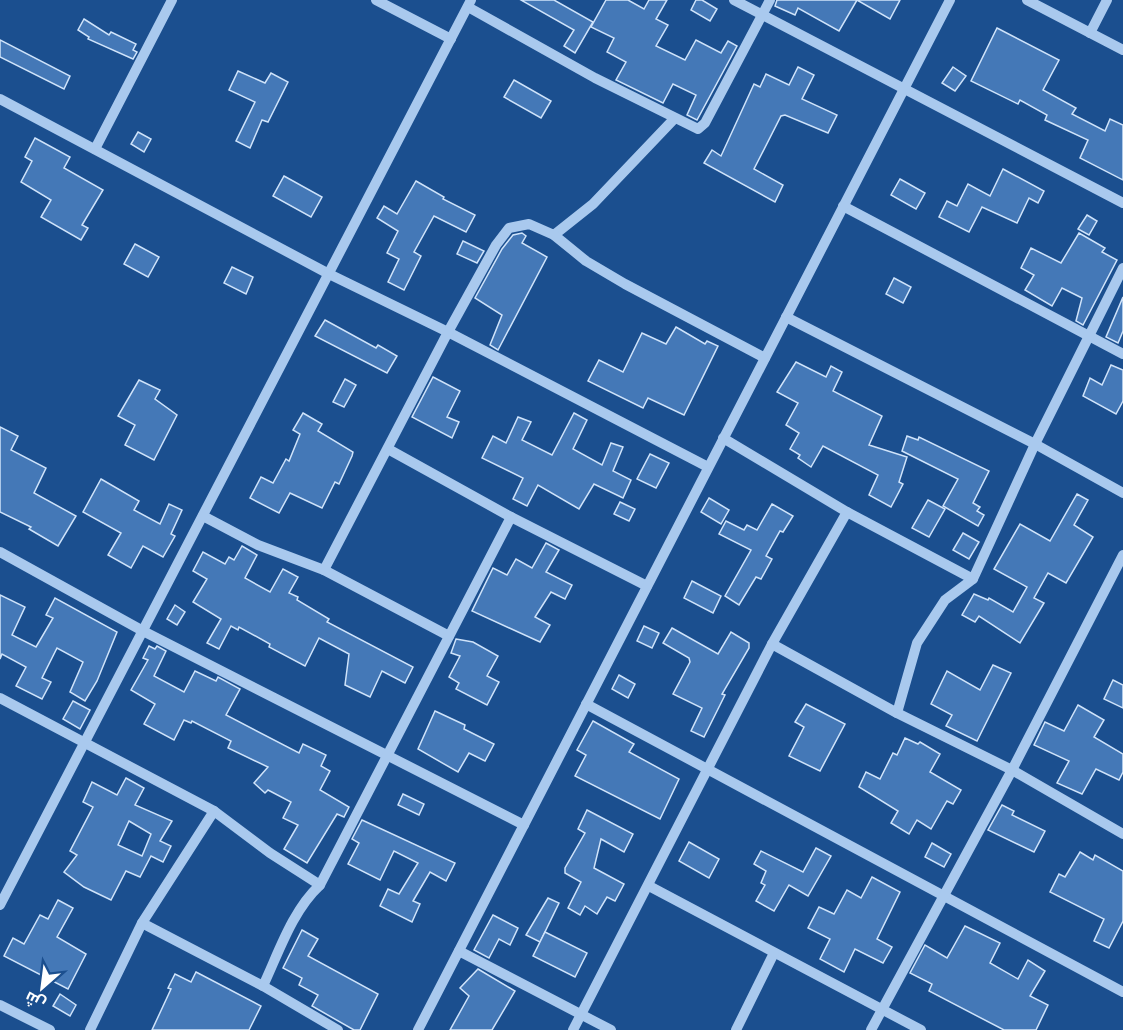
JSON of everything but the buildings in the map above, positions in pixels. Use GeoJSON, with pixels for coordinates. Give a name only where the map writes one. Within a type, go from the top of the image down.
{"type":"FeatureCollection","features":[{"type":"Feature","properties":{"kind":"street"},"geometry":{"type":"LineString","coordinates":[[95,149],[172,0]]}},
{"type":"Feature","properties":{"kind":"street"},"geometry":{"type":"LineString","coordinates":[[376,0],[451,39]]}},
{"type":"Feature","properties":{"kind":"street"},"geometry":{"type":"LineString","coordinates":[[734,0],[1123,203]]}},
{"type":"Feature","properties":{"kind":"street"},"geometry":{"type":"LineString","coordinates":[[0,905],[470,4],[694,129],[702,127],[770,0]]}},
{"type":"Feature","properties":{"kind":"street"},"geometry":{"type":"LineString","coordinates":[[418,1030],[950,0]]}},
{"type":"Feature","properties":{"kind":"street"},"geometry":{"type":"LineString","coordinates":[[1028,0],[1123,50]]}},
{"type":"Feature","properties":{"kind":"street"},"geometry":{"type":"LineString","coordinates":[[1090,33],[1107,0]]}},
{"type":"Feature","properties":{"kind":"street"},"geometry":{"type":"LineString","coordinates":[[0,99],[329,274],[448,332],[708,467]]}},
{"type":"Feature","properties":{"kind":"street"},"geometry":{"type":"LineString","coordinates":[[554,235],[601,197],[674,119]]}},
{"type":"Feature","properties":{"kind":"street"},"geometry":{"type":"LineString","coordinates":[[843,206],[1123,354]]}},
{"type":"Feature","properties":{"kind":"street"},"geometry":{"type":"LineString","coordinates":[[324,570],[448,332],[496,245],[509,228],[529,224],[554,235],[586,261],[625,284],[765,358]]}},
{"type":"Feature","properties":{"kind":"street"},"geometry":{"type":"LineString","coordinates":[[897,713],[917,643],[945,600],[974,579],[1035,444],[1123,268]]}},
{"type":"Feature","properties":{"kind":"street"},"geometry":{"type":"LineString","coordinates":[[786,317],[1035,444],[1123,493]]}},
{"type":"Feature","properties":{"kind":"street"},"geometry":{"type":"LineString","coordinates":[[723,438],[847,512],[974,579]]}},
{"type":"Feature","properties":{"kind":"street"},"geometry":{"type":"LineString","coordinates":[[388,449],[511,517],[647,586]]}},
{"type":"Feature","properties":{"kind":"street"},"geometry":{"type":"LineString","coordinates":[[573,1030],[772,644],[847,512]]}},
{"type":"Feature","properties":{"kind":"street"},"geometry":{"type":"LineString","coordinates":[[203,516],[258,545],[324,570],[448,636]]}},
{"type":"Feature","properties":{"kind":"street"},"geometry":{"type":"LineString","coordinates":[[262,986],[303,902],[320,885],[511,517]]}},
{"type":"Feature","properties":{"kind":"street"},"geometry":{"type":"LineString","coordinates":[[0,552],[143,631],[524,825]]}},
{"type":"Feature","properties":{"kind":"street"},"geometry":{"type":"LineString","coordinates":[[871,1030],[1012,770],[1123,555]]}},
{"type":"Feature","properties":{"kind":"street"},"geometry":{"type":"LineString","coordinates":[[772,644],[897,713],[1012,770],[1123,834]]}},
{"type":"Feature","properties":{"kind":"street"},"geometry":{"type":"LineString","coordinates":[[0,698],[214,811],[270,853],[320,885]]}},
{"type":"Feature","properties":{"kind":"street"},"geometry":{"type":"LineString","coordinates":[[586,704],[1123,992]]}},
{"type":"Feature","properties":{"kind":"street"},"geometry":{"type":"LineString","coordinates":[[90,1030],[142,923],[214,811]]}},
{"type":"Feature","properties":{"kind":"street"},"geometry":{"type":"LineString","coordinates":[[648,886],[921,1030]]}},
{"type":"Feature","properties":{"kind":"street"},"geometry":{"type":"LineString","coordinates":[[142,923],[262,986],[338,1030]]}},
{"type":"Feature","properties":{"kind":"street"},"geometry":{"type":"LineString","coordinates":[[459,951],[611,1030]]}},
{"type":"Feature","properties":{"kind":"street"},"geometry":{"type":"LineString","coordinates":[[736,1030],[774,952]]}},
{"type":"Feature","properties":{"kind":"street"},"geometry":{"type":"LineString","coordinates":[[0,1005],[50,1030]]}}]}
